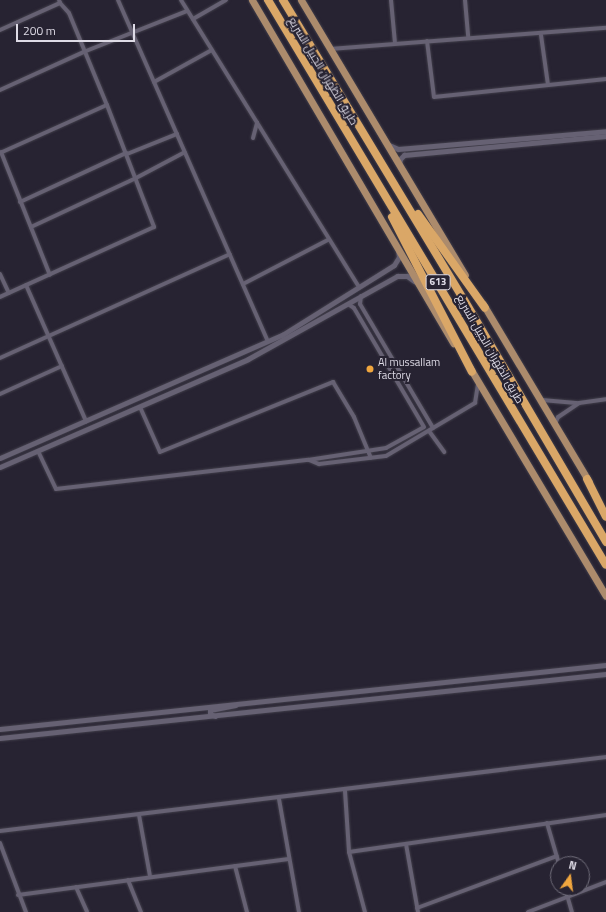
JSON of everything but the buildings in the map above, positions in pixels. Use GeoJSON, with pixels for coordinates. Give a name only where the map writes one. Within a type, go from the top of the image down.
{"type":"FeatureCollection","features":[{"type":"Feature","properties":{"kind":"highway","name":"طريق الظهران الجبيل السريع"},"geometry":{"type":"LineString","coordinates":[[268,0],[606,565]]}},
{"type":"Feature","properties":{"kind":"highway","name":"طريق الظهران الجبيل السريع"},"geometry":{"type":"LineString","coordinates":[[284,1],[463,298],[606,542]]}},
{"type":"Feature","properties":{"kind":"highway"},"geometry":{"type":"LineString","coordinates":[[346,132],[472,372]]}},
{"type":"Feature","properties":{"kind":"highway"},"geometry":{"type":"LineString","coordinates":[[378,158],[485,308]]}},
{"type":"Feature","properties":{"kind":"highway"},"geometry":{"type":"LineString","coordinates":[[587,479],[606,516]]}},
{"type":"Feature","properties":{"kind":"main road"},"geometry":{"type":"LineString","coordinates":[[252,0],[397,245],[419,287],[472,372],[606,596]]}},
{"type":"Feature","properties":{"kind":"main road","name":"613"},"geometry":{"type":"LineString","coordinates":[[301,0],[485,308],[557,432],[606,510]]}},
{"type":"Feature","properties":{"kind":"street"},"geometry":{"type":"LineString","coordinates":[[118,0],[268,341]]}},
{"type":"Feature","properties":{"kind":"street"},"geometry":{"type":"LineString","coordinates":[[181,0],[328,240],[359,287]]}},
{"type":"Feature","properties":{"kind":"street"},"geometry":{"type":"LineString","coordinates":[[193,19],[226,0]]}},
{"type":"Feature","properties":{"kind":"street"},"geometry":{"type":"LineString","coordinates":[[391,0],[395,43]]}},
{"type":"Feature","properties":{"kind":"street"},"geometry":{"type":"LineString","coordinates":[[464,0],[468,37]]}},
{"type":"Feature","properties":{"kind":"street"},"geometry":{"type":"LineString","coordinates":[[0,30],[59,2],[69,13],[108,105],[154,227],[0,297]]}},
{"type":"Feature","properties":{"kind":"street"},"geometry":{"type":"LineString","coordinates":[[0,90],[86,51],[133,34],[187,11]]}},
{"type":"Feature","properties":{"kind":"street"},"geometry":{"type":"LineString","coordinates":[[330,49],[468,37],[541,35],[606,28]]}},
{"type":"Feature","properties":{"kind":"street"},"geometry":{"type":"LineString","coordinates":[[541,35],[548,85]]}},
{"type":"Feature","properties":{"kind":"street"},"geometry":{"type":"LineString","coordinates":[[426,41],[434,97],[606,79]]}},
{"type":"Feature","properties":{"kind":"street"},"geometry":{"type":"LineString","coordinates":[[154,82],[212,50]]}},
{"type":"Feature","properties":{"kind":"street"},"geometry":{"type":"LineString","coordinates":[[50,275],[0,153],[108,105]]}},
{"type":"Feature","properties":{"kind":"street"},"geometry":{"type":"LineString","coordinates":[[253,138],[256,123]]}},
{"type":"Feature","properties":{"kind":"street"},"geometry":{"type":"LineString","coordinates":[[386,143],[398,149],[606,131]]}},
{"type":"Feature","properties":{"kind":"street"},"geometry":{"type":"LineString","coordinates":[[20,202],[126,154],[177,134]]}},
{"type":"Feature","properties":{"kind":"street"},"geometry":{"type":"LineString","coordinates":[[399,166],[400,159],[404,155],[606,136]]}},
{"type":"Feature","properties":{"kind":"street"},"geometry":{"type":"LineString","coordinates":[[31,227],[136,178],[185,152]]}},
{"type":"Feature","properties":{"kind":"street"},"geometry":{"type":"LineString","coordinates":[[243,284],[328,240]]}},
{"type":"Feature","properties":{"kind":"street"},"geometry":{"type":"LineString","coordinates":[[0,458],[268,341],[394,265],[399,257],[397,245]]}},
{"type":"Feature","properties":{"kind":"street"},"geometry":{"type":"LineString","coordinates":[[0,358],[230,254]]}},
{"type":"Feature","properties":{"kind":"street"},"geometry":{"type":"LineString","coordinates":[[0,274],[9,293]]}},
{"type":"Feature","properties":{"kind":"street"},"geometry":{"type":"LineString","coordinates":[[0,468],[248,360],[361,296],[403,275],[412,278],[419,287]]}},
{"type":"Feature","properties":{"kind":"street"},"geometry":{"type":"LineString","coordinates":[[26,285],[86,421]]}},
{"type":"Feature","properties":{"kind":"street"},"geometry":{"type":"LineString","coordinates":[[361,296],[360,304],[430,430],[444,452]]}},
{"type":"Feature","properties":{"kind":"street"},"geometry":{"type":"LineString","coordinates":[[348,304],[354,308],[424,427],[430,430]]}},
{"type":"Feature","properties":{"kind":"street"},"geometry":{"type":"LineString","coordinates":[[371,338],[382,342]]}},
{"type":"Feature","properties":{"kind":"street"},"geometry":{"type":"LineString","coordinates":[[0,394],[62,366]]}},
{"type":"Feature","properties":{"kind":"street"},"geometry":{"type":"LineString","coordinates":[[140,407],[160,452],[333,382],[354,417],[366,451],[371,458]]}},
{"type":"Feature","properties":{"kind":"street"},"geometry":{"type":"LineString","coordinates":[[308,460],[319,464],[386,456],[475,403],[478,384]]}},
{"type":"Feature","properties":{"kind":"street"},"geometry":{"type":"LineString","coordinates":[[535,395],[546,402],[579,404],[606,399]]}},
{"type":"Feature","properties":{"kind":"street"},"geometry":{"type":"LineString","coordinates":[[557,432],[554,422],[558,417],[579,404]]}},
{"type":"Feature","properties":{"kind":"street"},"geometry":{"type":"LineString","coordinates":[[38,451],[56,489],[308,460],[386,448],[424,427]]}},
{"type":"Feature","properties":{"kind":"street"},"geometry":{"type":"LineString","coordinates":[[0,729],[606,665]]}},
{"type":"Feature","properties":{"kind":"street"},"geometry":{"type":"LineString","coordinates":[[0,738],[606,674]]}},
{"type":"Feature","properties":{"kind":"street"},"geometry":{"type":"LineString","coordinates":[[299,707],[330,701],[331,696],[327,694]]}},
{"type":"Feature","properties":{"kind":"street"},"geometry":{"type":"LineString","coordinates":[[215,716],[210,714],[210,710],[229,708],[240,703]]}},
{"type":"Feature","properties":{"kind":"street"},"geometry":{"type":"LineString","coordinates":[[0,831],[345,791],[606,757]]}},
{"type":"Feature","properties":{"kind":"street"},"geometry":{"type":"LineString","coordinates":[[345,791],[349,852],[366,912]]}},
{"type":"Feature","properties":{"kind":"street"},"geometry":{"type":"LineString","coordinates":[[279,798],[299,912]]}},
{"type":"Feature","properties":{"kind":"street"},"geometry":{"type":"LineString","coordinates":[[140,815],[150,876]]}},
{"type":"Feature","properties":{"kind":"street"},"geometry":{"type":"LineString","coordinates":[[349,852],[606,815]]}},
{"type":"Feature","properties":{"kind":"street"},"geometry":{"type":"LineString","coordinates":[[547,823],[556,856]]}},
{"type":"Feature","properties":{"kind":"street"},"geometry":{"type":"LineString","coordinates":[[0,842],[18,895],[26,912]]}},
{"type":"Feature","properties":{"kind":"street"},"geometry":{"type":"LineString","coordinates":[[406,844],[418,910],[550,858]]}},
{"type":"Feature","properties":{"kind":"street"},"geometry":{"type":"LineString","coordinates":[[18,895],[76,888],[150,876],[289,859]]}},
{"type":"Feature","properties":{"kind":"street"},"geometry":{"type":"LineString","coordinates":[[235,866],[247,912]]}},
{"type":"Feature","properties":{"kind":"street"},"geometry":{"type":"LineString","coordinates":[[128,880],[141,912]]}},
{"type":"Feature","properties":{"kind":"street"},"geometry":{"type":"LineString","coordinates":[[590,887],[606,882]]}},
{"type":"Feature","properties":{"kind":"street"},"geometry":{"type":"LineString","coordinates":[[76,888],[87,912]]}},
{"type":"Feature","properties":{"kind":"street"},"geometry":{"type":"LineString","coordinates":[[528,912],[565,896]]}},
{"type":"Feature","properties":{"kind":"street"},"geometry":{"type":"LineString","coordinates":[[567,896],[572,912]]}},
{"type":"Feature","properties":{"kind":"place","name":"Al mussallam factory"},"geometry":{"type":"Point","coordinates":[370,369]}}]}
